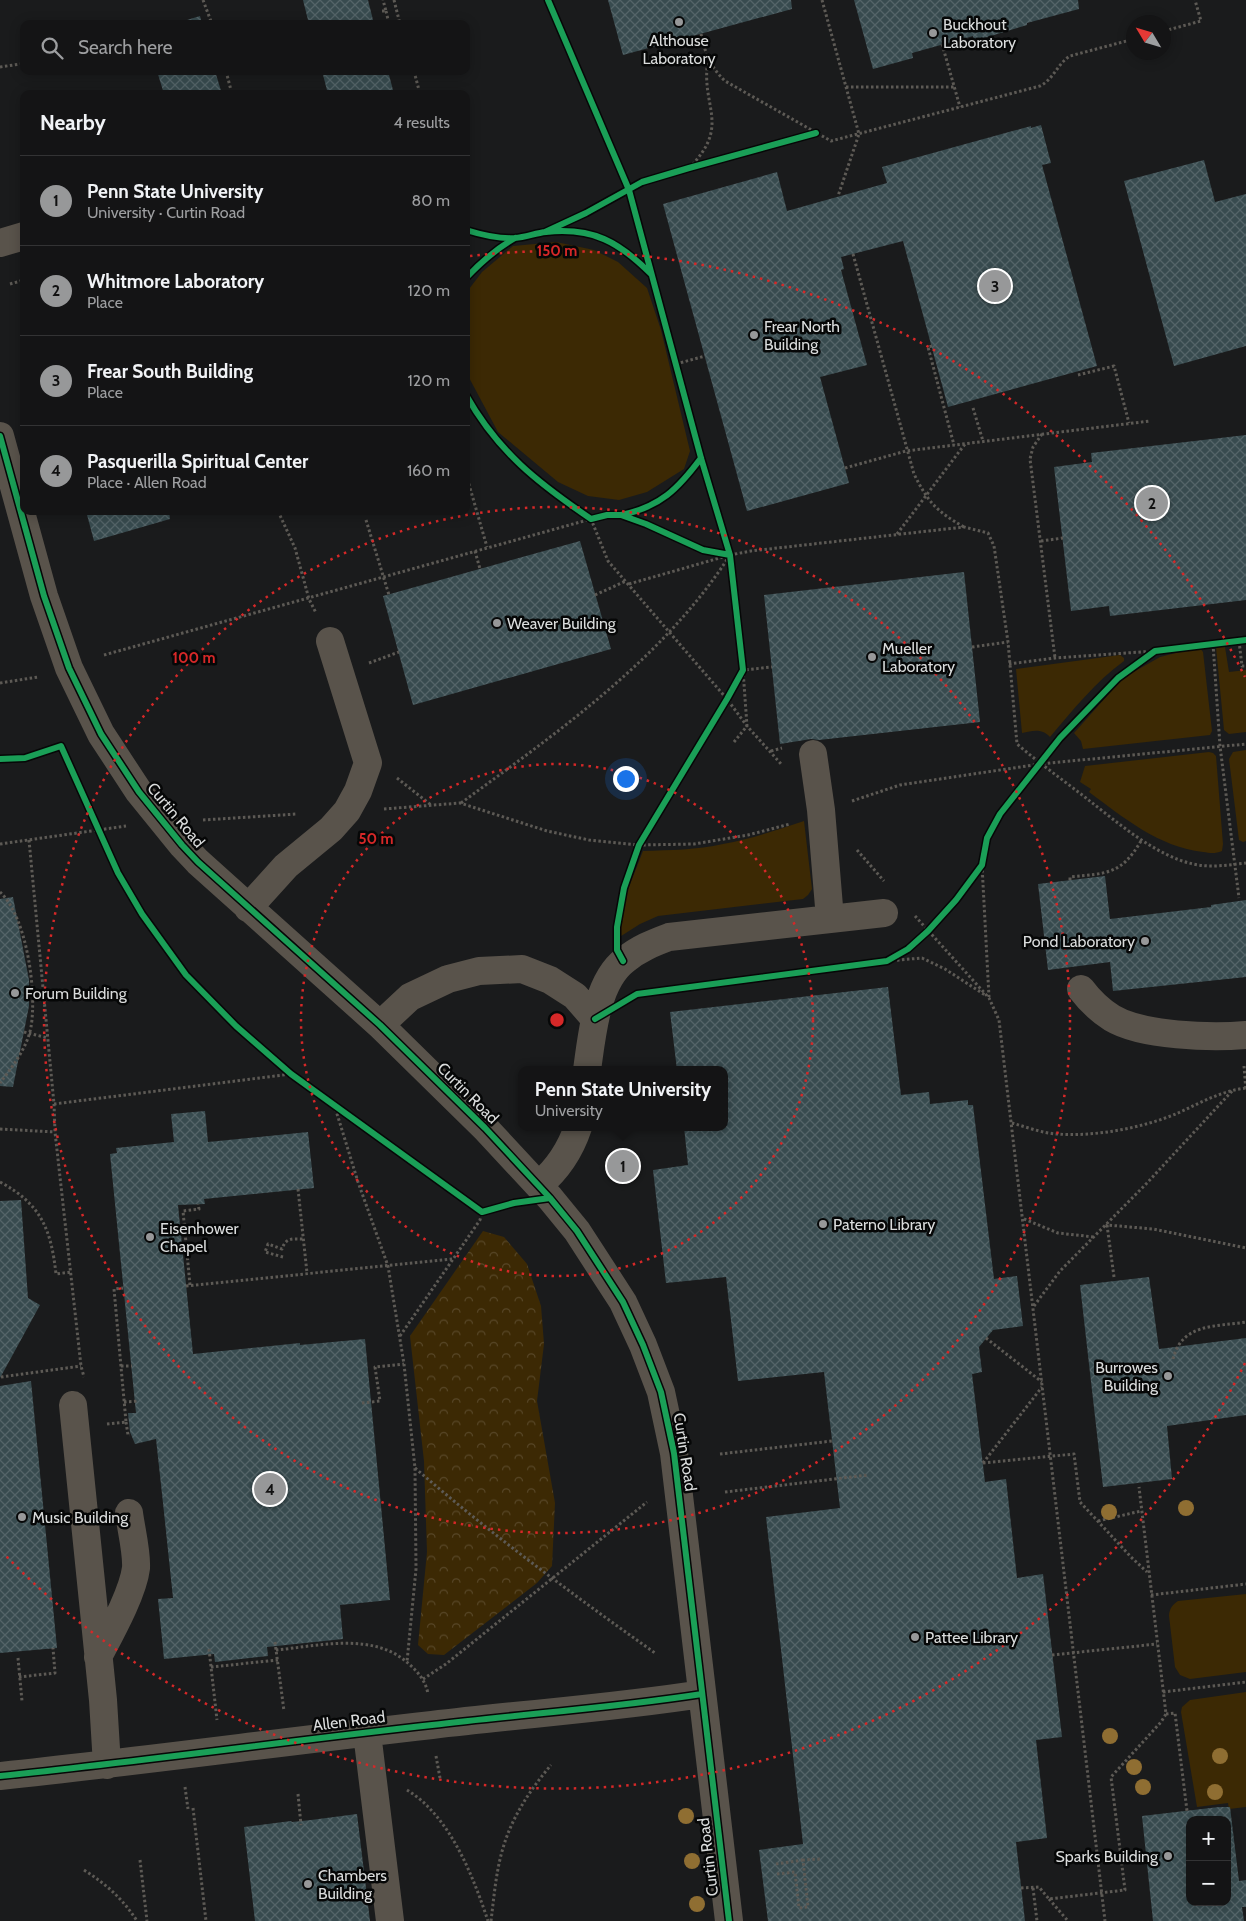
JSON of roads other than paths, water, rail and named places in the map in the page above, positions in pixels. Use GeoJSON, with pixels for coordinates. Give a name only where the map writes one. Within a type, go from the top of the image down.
{"type":"FeatureCollection","features":[{"type":"Feature","properties":{"kind":"street"},"geometry":{"type":"LineString","coordinates":[[0,243],[20,237]]}},
{"type":"Feature","properties":{"kind":"street","name":"Curtin Road"},"geometry":{"type":"LineString","coordinates":[[0,436],[20,508]]}},
{"type":"Feature","properties":{"kind":"street","name":"Curtin Road"},"geometry":{"type":"LineString","coordinates":[[22,515],[47,605],[69,668],[101,734],[146,802],[182,845],[248,908],[380,1025],[485,1128],[539,1185],[577,1231],[623,1302],[644,1345],[661,1392],[674,1453],[729,1921]]}},
{"type":"Feature","properties":{"kind":"street"},"geometry":{"type":"LineString","coordinates":[[248,908],[286,866],[331,829],[346,812],[358,791],[368,763],[330,641]]}},
{"type":"Feature","properties":{"kind":"street"},"geometry":{"type":"LineString","coordinates":[[813,754],[821,810],[830,919]]}},
{"type":"Feature","properties":{"kind":"street"},"geometry":{"type":"LineString","coordinates":[[588,1066],[595,1019],[605,986],[623,960],[645,946],[669,937],[830,919],[895,904]]}},
{"type":"Feature","properties":{"kind":"street"},"geometry":{"type":"LineString","coordinates":[[380,1025],[410,997],[448,979],[479,971],[522,970],[550,980],[575,996],[595,1019]]}},
{"type":"Feature","properties":{"kind":"street"},"geometry":{"type":"LineString","coordinates":[[1081,989],[1095,1006],[1114,1019],[1138,1028],[1176,1034],[1246,1035]]}},
{"type":"Feature","properties":{"kind":"street"},"geometry":{"type":"LineString","coordinates":[[539,1185],[562,1162],[577,1131]]}},
{"type":"Feature","properties":{"kind":"street"},"geometry":{"type":"LineString","coordinates":[[73,1405],[103,1700],[107,1765]]}},
{"type":"Feature","properties":{"kind":"street"},"geometry":{"type":"LineString","coordinates":[[98,1658],[133,1581],[136,1566],[129,1513]]}},
{"type":"Feature","properties":{"kind":"street","name":"Allen Road"},"geometry":{"type":"LineString","coordinates":[[0,1776],[651,1702],[702,1694]]}},
{"type":"Feature","properties":{"kind":"street"},"geometry":{"type":"LineString","coordinates":[[367,1733],[390,1921]]}},
{"type":"Feature","properties":{"kind":"place","name":"Althouse Laboratory"},"geometry":{"type":"Point","coordinates":[679,22]}},
{"type":"Feature","properties":{"kind":"place","name":"Buckhout Laboratory"},"geometry":{"type":"Point","coordinates":[933,33]}},
{"type":"Feature","properties":{"kind":"place","name":"Frear South Building"},"geometry":{"type":"Point","coordinates":[995,286]}},
{"type":"Feature","properties":{"kind":"place","name":"Frear North Building"},"geometry":{"type":"Point","coordinates":[754,335]}},
{"type":"Feature","properties":{"kind":"place","name":"Whitmore Laboratory"},"geometry":{"type":"Point","coordinates":[1152,503]}},
{"type":"Feature","properties":{"kind":"place","name":"Weaver Building"},"geometry":{"type":"Point","coordinates":[497,623]}},
{"type":"Feature","properties":{"kind":"place","name":"Mueller Laboratory"},"geometry":{"type":"Point","coordinates":[872,657]}},
{"type":"Feature","properties":{"kind":"place","name":"Pond Laboratory"},"geometry":{"type":"Point","coordinates":[1145,941]}},
{"type":"Feature","properties":{"kind":"place","name":"Forum Building"},"geometry":{"type":"Point","coordinates":[15,993]}},
{"type":"Feature","properties":{"kind":"place","name":"Penn State University"},"geometry":{"type":"Point","coordinates":[623,1166]}},
{"type":"Feature","properties":{"kind":"place","name":"Paterno Library"},"geometry":{"type":"Point","coordinates":[823,1224]}},
{"type":"Feature","properties":{"kind":"place","name":"Eisenhower Chapel"},"geometry":{"type":"Point","coordinates":[150,1237]}},
{"type":"Feature","properties":{"kind":"place","name":"Burrowes Building"},"geometry":{"type":"Point","coordinates":[1168,1376]}},
{"type":"Feature","properties":{"kind":"place","name":"Pasquerilla Spiritual Center"},"geometry":{"type":"Point","coordinates":[270,1489]}},
{"type":"Feature","properties":{"kind":"place","name":"Music Building"},"geometry":{"type":"Point","coordinates":[22,1517]}},
{"type":"Feature","properties":{"kind":"place","name":"Pattee Library"},"geometry":{"type":"Point","coordinates":[915,1637]}},
{"type":"Feature","properties":{"kind":"place","name":"Sparks Building"},"geometry":{"type":"Point","coordinates":[1168,1856]}},
{"type":"Feature","properties":{"kind":"place","name":"Chambers Building"},"geometry":{"type":"Point","coordinates":[308,1884]}}]}
